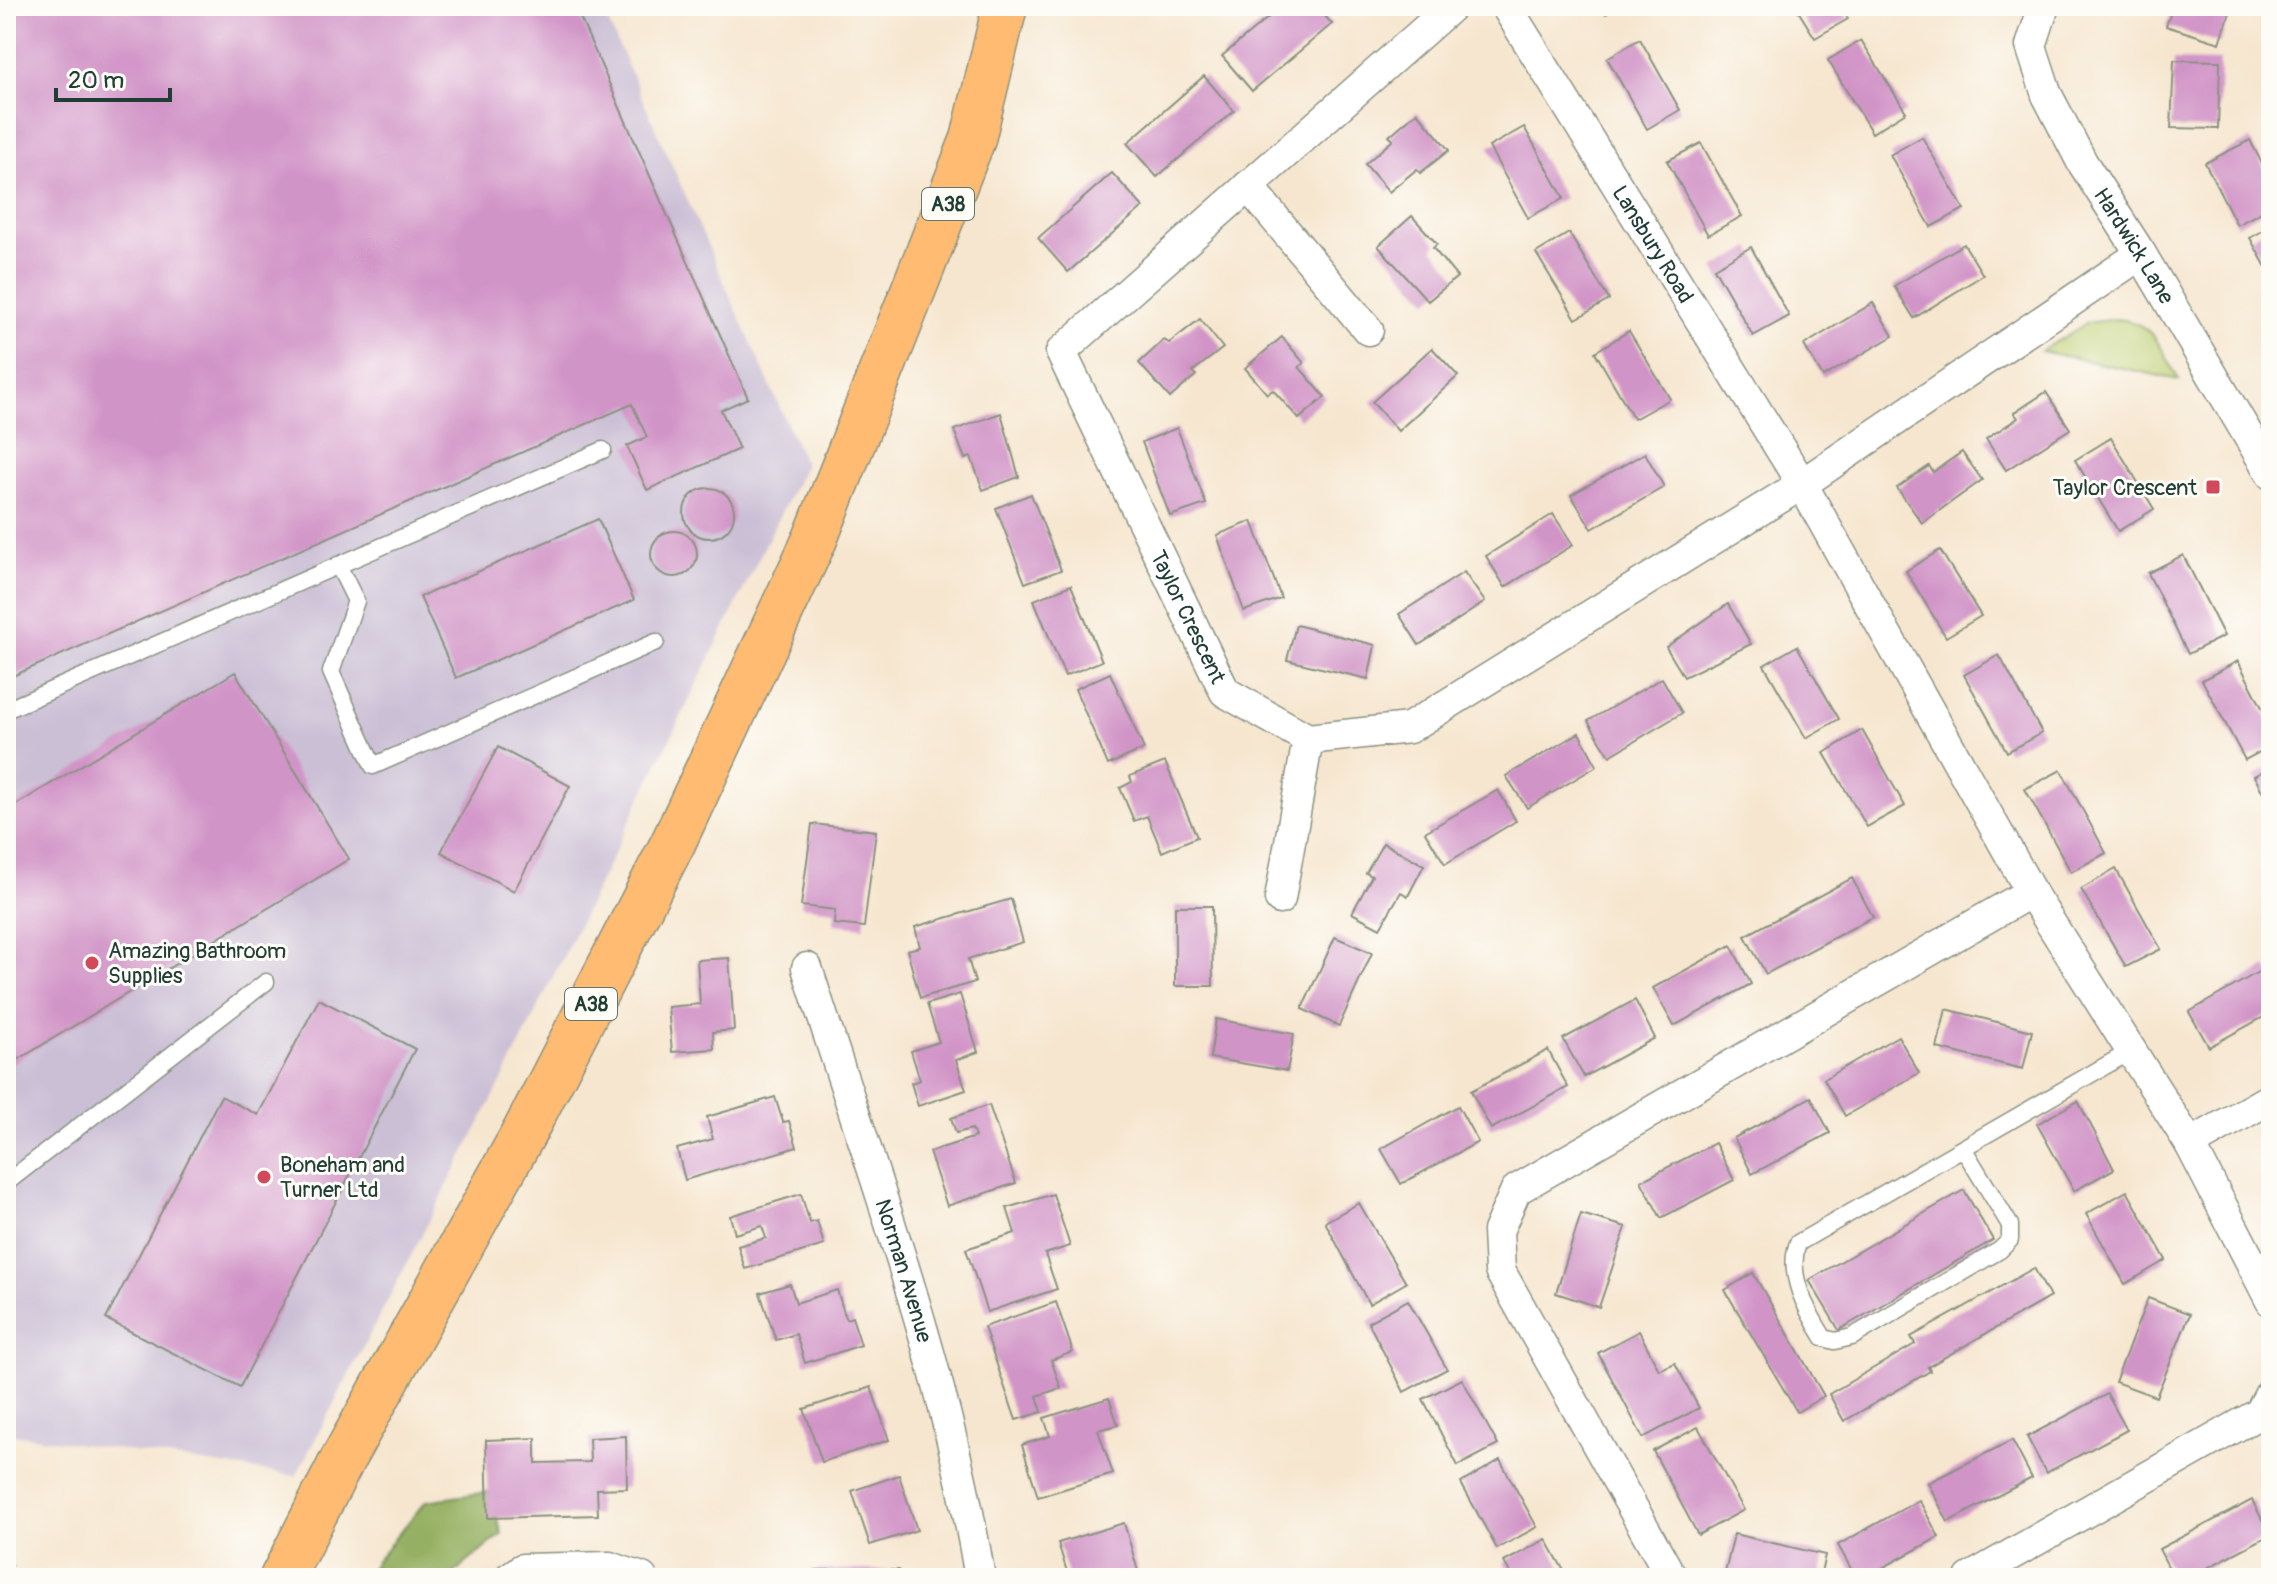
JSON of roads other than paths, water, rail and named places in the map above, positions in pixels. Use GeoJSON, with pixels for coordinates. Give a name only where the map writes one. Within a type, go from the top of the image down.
{"type":"FeatureCollection","features":[{"type":"Feature","properties":{"kind":"highway","name":"A38"},"geometry":{"type":"LineString","coordinates":[[282,1578],[344,1457],[525,1131],[666,857],[815,539],[973,139],[1005,6]]}},
{"type":"Feature","properties":{"kind":"street","name":"Taylor Crescent"},"geometry":{"type":"LineString","coordinates":[[1308,739],[1225,692],[1061,352],[1452,6]]}},
{"type":"Feature","properties":{"kind":"street","name":"Lansbury Road"},"geometry":{"type":"LineString","coordinates":[[1506,6],[1802,484],[2031,892],[2190,1144],[2271,1301]]}},
{"type":"Feature","properties":{"kind":"street","name":"Hardwick Lane"},"geometry":{"type":"LineString","coordinates":[[2044,6],[2031,46],[2047,95],[2082,162],[2141,254],[2271,474]]}},
{"type":"Feature","properties":{"kind":"street"},"geometry":{"type":"LineString","coordinates":[[1248,186],[1368,330]]}},
{"type":"Feature","properties":{"kind":"street"},"geometry":{"type":"LineString","coordinates":[[1280,899],[1308,739],[1409,728],[1802,484],[2141,254]]}},
{"type":"Feature","properties":{"kind":"street"},"geometry":{"type":"LineString","coordinates":[[1672,1578],[1500,1271],[1498,1231],[1516,1190],[2031,892]]}},
{"type":"Feature","properties":{"kind":"street","name":"Norman Avenue"},"geometry":{"type":"LineString","coordinates":[[807,968],[944,1402],[968,1505],[980,1578]]}},
{"type":"Feature","properties":{"kind":"street"},"geometry":{"type":"LineString","coordinates":[[2190,1144],[2271,1098]]}},
{"type":"Feature","properties":{"kind":"street"},"geometry":{"type":"LineString","coordinates":[[1970,1578],[2260,1413],[2271,1392]]}},
{"type":"Feature","properties":{"kind":"street"},"geometry":{"type":"LineString","coordinates":[[509,1578],[522,1569],[610,1567],[642,1578]]}},
{"type":"Feature","properties":{"kind":"lane"},"geometry":{"type":"LineString","coordinates":[[6,710],[603,450]]}},
{"type":"Feature","properties":{"kind":"lane"},"geometry":{"type":"LineString","coordinates":[[338,565],[356,601],[331,672],[373,766],[656,642]]}},
{"type":"Feature","properties":{"kind":"lane"},"geometry":{"type":"LineString","coordinates":[[6,1183],[266,982]]}},
{"type":"Feature","properties":{"kind":"lane"},"geometry":{"type":"LineString","coordinates":[[1963,1148],[2010,1225],[2010,1240],[2000,1250],[1852,1337],[1835,1341],[1824,1338],[1796,1280],[1791,1259],[1798,1243],[2131,1051]]}},
{"type":"Feature","properties":{"kind":"place","name":"Taylor Crescent"},"geometry":{"type":"Point","coordinates":[2213,487]}},
{"type":"Feature","properties":{"kind":"place","name":"Amazing Bathroom Supplies"},"geometry":{"type":"Point","coordinates":[92,963]}},
{"type":"Feature","properties":{"kind":"place","name":"Boneham and Turner Ltd"},"geometry":{"type":"Point","coordinates":[264,1177]}}]}
